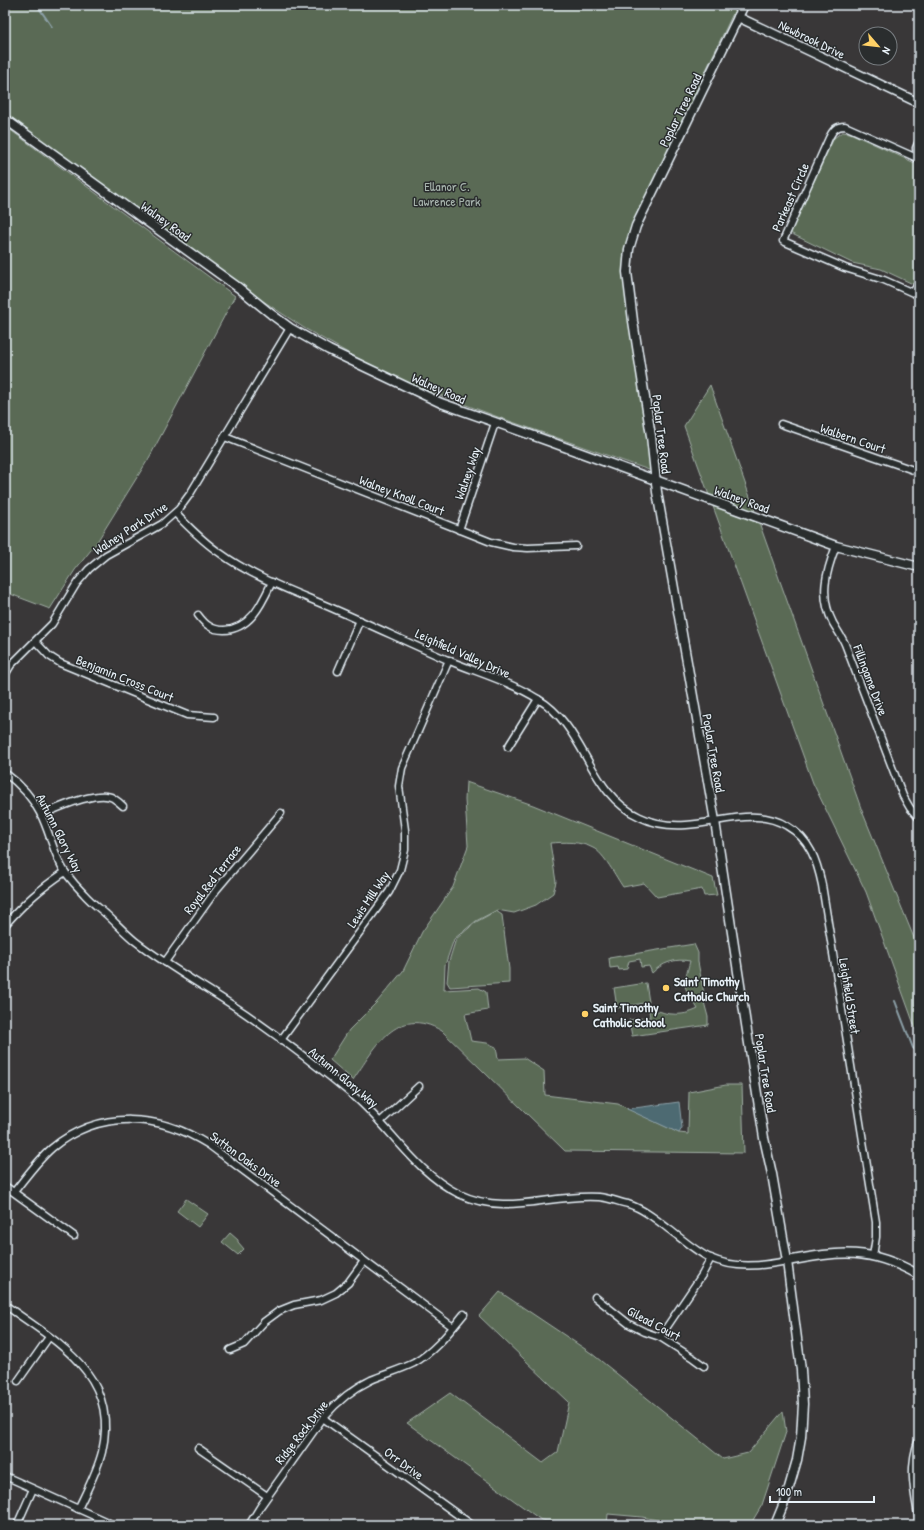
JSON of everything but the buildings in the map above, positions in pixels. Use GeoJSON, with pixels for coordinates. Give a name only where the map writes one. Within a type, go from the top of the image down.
{"type":"FeatureCollection","features":[{"type":"Feature","properties":{"kind":"main road","name":"Poplar Tree Road"},"geometry":{"type":"LineString","coordinates":[[744,5],[641,215],[629,248],[627,272],[656,480],[715,821],[764,1138],[772,1174],[787,1261],[801,1370],[803,1417],[797,1460],[786,1498],[775,1525]]}},
{"type":"Feature","properties":{"kind":"main road","name":"Newbrook Drive"},"geometry":{"type":"LineString","coordinates":[[738,17],[919,103]]}},
{"type":"Feature","properties":{"kind":"main road","name":"Walney Road"},"geometry":{"type":"LineString","coordinates":[[5,119],[239,288],[290,328],[329,350],[434,400],[496,423],[836,546],[919,568]]}},
{"type":"Feature","properties":{"kind":"main road"},"geometry":{"type":"LineString","coordinates":[[787,1261],[844,1253],[873,1256],[900,1265],[919,1276]]}},
{"type":"Feature","properties":{"kind":"street","name":"Parkeast Circle"},"geometry":{"type":"LineString","coordinates":[[918,158],[845,126],[839,126],[833,130],[829,138],[783,241],[845,268],[884,280],[913,293],[919,282]]}},
{"type":"Feature","properties":{"kind":"street"},"geometry":{"type":"LineString","coordinates":[[918,158],[916,148],[919,141]]}},
{"type":"Feature","properties":{"kind":"street","name":"Walney Park Drive"},"geometry":{"type":"LineString","coordinates":[[5,675],[15,661],[36,642],[52,624],[77,583],[89,569],[106,555],[158,526],[175,514],[190,494],[290,328]]}},
{"type":"Feature","properties":{"kind":"street","name":"Walney Way"},"geometry":{"type":"LineString","coordinates":[[459,530],[496,423]]}},
{"type":"Feature","properties":{"kind":"street","name":"Walbern Court"},"geometry":{"type":"LineString","coordinates":[[780,424],[919,472]]}},
{"type":"Feature","properties":{"kind":"street","name":"Walney Knoll Court"},"geometry":{"type":"LineString","coordinates":[[225,437],[492,542],[513,547],[528,548],[576,546]]}},
{"type":"Feature","properties":{"kind":"street","name":"Leighfield Valley Drive"},"geometry":{"type":"LineString","coordinates":[[175,514],[201,539],[244,568],[272,582],[523,691],[538,699],[565,722],[581,746],[604,788],[624,808],[648,821],[669,825],[686,825],[715,821]]}},
{"type":"Feature","properties":{"kind":"street","name":"Fillingame Drive"},"geometry":{"type":"LineString","coordinates":[[836,546],[825,577],[824,588],[826,605],[833,623],[845,644],[903,796],[910,808],[919,818]]}},
{"type":"Feature","properties":{"kind":"street"},"geometry":{"type":"LineString","coordinates":[[198,615],[208,626],[215,629],[227,630],[241,625],[250,619],[258,610],[272,582]]}},
{"type":"Feature","properties":{"kind":"street"},"geometry":{"type":"LineString","coordinates":[[338,671],[360,620]]}},
{"type":"Feature","properties":{"kind":"street","name":"Benjamin Cross Court"},"geometry":{"type":"LineString","coordinates":[[36,642],[49,656],[60,663],[187,715],[214,718]]}},
{"type":"Feature","properties":{"kind":"street","name":"Lewis Mill Way"},"geometry":{"type":"LineString","coordinates":[[281,1040],[389,892],[400,870],[405,850],[406,830],[400,786],[402,768],[449,660]]}},
{"type":"Feature","properties":{"kind":"street"},"geometry":{"type":"LineString","coordinates":[[508,747],[538,699]]}},
{"type":"Feature","properties":{"kind":"street","name":"Autumn Glory Way"},"geometry":{"type":"LineString","coordinates":[[5,773],[20,785],[32,798],[41,815],[51,843],[65,872],[85,895],[133,939],[165,962],[246,1014],[356,1099],[380,1122],[404,1150],[427,1173],[457,1193],[476,1200],[498,1204],[525,1204],[577,1197],[601,1197],[631,1205],[651,1215],[690,1245],[710,1258],[730,1264],[746,1266],[787,1261]]}},
{"type":"Feature","properties":{"kind":"street"},"geometry":{"type":"LineString","coordinates":[[41,815],[74,801],[100,796],[112,797],[123,806]]}},
{"type":"Feature","properties":{"kind":"street","name":"Royal Red Terrace"},"geometry":{"type":"LineString","coordinates":[[165,962],[217,888],[281,813]]}},
{"type":"Feature","properties":{"kind":"street","name":"Leighfield Street"},"geometry":{"type":"LineString","coordinates":[[715,821],[749,816],[767,818],[780,822],[792,828],[802,837],[810,848],[818,864],[876,1222],[876,1237],[873,1256]]}},
{"type":"Feature","properties":{"kind":"street"},"geometry":{"type":"LineString","coordinates":[[5,925],[24,903],[41,888],[65,872]]}},
{"type":"Feature","properties":{"kind":"street"},"geometry":{"type":"LineString","coordinates":[[380,1122],[419,1086]]}},
{"type":"Feature","properties":{"kind":"street","name":"Sutton Oaks Drive"},"geometry":{"type":"LineString","coordinates":[[14,1192],[44,1155],[59,1143],[74,1134],[111,1122],[140,1120],[162,1123],[184,1130],[209,1145],[452,1327]]}},
{"type":"Feature","properties":{"kind":"street"},"geometry":{"type":"LineString","coordinates":[[5,1186],[74,1236]]}},
{"type":"Feature","properties":{"kind":"street"},"geometry":{"type":"LineString","coordinates":[[660,1337],[702,1275],[710,1258]]}},
{"type":"Feature","properties":{"kind":"street"},"geometry":{"type":"LineString","coordinates":[[230,1350],[244,1344],[264,1322],[280,1311],[294,1305],[321,1300],[336,1293],[348,1283],[364,1261]]}},
{"type":"Feature","properties":{"kind":"street","name":"Gilead Court"},"geometry":{"type":"LineString","coordinates":[[595,1297],[629,1324],[660,1337],[688,1354],[704,1366]]}},
{"type":"Feature","properties":{"kind":"street"},"geometry":{"type":"LineString","coordinates":[[5,1306],[71,1354],[85,1369],[97,1391],[103,1411],[105,1432],[102,1454],[78,1509]]}},
{"type":"Feature","properties":{"kind":"street","name":"Ridge Rock Drive"},"geometry":{"type":"LineString","coordinates":[[249,1525],[267,1496],[323,1418],[343,1398],[362,1385],[398,1370],[423,1357],[441,1342],[464,1314]]}},
{"type":"Feature","properties":{"kind":"street"},"geometry":{"type":"LineString","coordinates":[[18,1381],[49,1337]]}},
{"type":"Feature","properties":{"kind":"street","name":"Orr Drive"},"geometry":{"type":"LineString","coordinates":[[323,1418],[472,1525]]}},
{"type":"Feature","properties":{"kind":"street"},"geometry":{"type":"LineString","coordinates":[[919,1439],[915,1449],[912,1471],[919,1520]]}},
{"type":"Feature","properties":{"kind":"street"},"geometry":{"type":"LineString","coordinates":[[198,1448],[267,1496]]}},
{"type":"Feature","properties":{"kind":"street"},"geometry":{"type":"LineString","coordinates":[[5,1476],[114,1525]]}},
{"type":"Feature","properties":{"kind":"street"},"geometry":{"type":"LineString","coordinates":[[17,1525],[33,1489]]}},
{"type":"Feature","properties":{"kind":"green space","name":"Ellanor C. Lawrence Park"},"geometry":{"type":"Polygon","coordinates":[[[5,5],[737,5],[640,209],[625,291],[652,471],[498,417],[400,380],[304,328],[254,295],[5,115],[5,5]]]}},
{"type":"Feature","properties":{"kind":"green space"},"geometry":{"type":"Polygon","coordinates":[[[5,126],[235,296],[149,458],[95,545],[75,570],[50,609],[5,592],[5,126]]]}},
{"type":"Feature","properties":{"kind":"green space"},"geometry":{"type":"Polygon","coordinates":[[[842,132],[850,133],[919,165],[919,275],[915,285],[881,269],[852,263],[790,233],[834,138],[842,132]]]}},
{"type":"Feature","properties":{"kind":"green space"},"geometry":{"type":"Polygon","coordinates":[[[710,385],[862,811],[919,950],[919,1038],[866,892],[813,783],[684,426],[710,385]]]}},
{"type":"Feature","properties":{"kind":"green space"},"geometry":{"type":"Polygon","coordinates":[[[466,782],[533,805],[713,878],[717,895],[704,896],[702,889],[657,897],[644,883],[623,887],[605,860],[593,848],[578,843],[550,843],[556,882],[553,893],[536,905],[514,913],[497,910],[476,921],[454,939],[445,965],[444,990],[479,988],[486,992],[488,1010],[465,1014],[471,1041],[487,1043],[496,1047],[498,1059],[524,1058],[544,1071],[545,1095],[618,1104],[679,1133],[688,1134],[689,1092],[726,1085],[742,1085],[744,1153],[565,1151],[442,1031],[426,1024],[412,1023],[399,1026],[388,1033],[370,1055],[353,1080],[330,1060],[349,1030],[377,1002],[403,971],[422,932],[453,887],[468,846],[465,800],[466,782]]]}},
{"type":"Feature","properties":{"kind":"green space"},"geometry":{"type":"Polygon","coordinates":[[[496,911],[502,915],[509,969],[509,983],[450,987],[447,982],[449,961],[456,939],[476,922],[496,911]]]}},
{"type":"Feature","properties":{"kind":"green space"},"geometry":{"type":"Polygon","coordinates":[[[694,944],[698,953],[698,962],[704,1002],[708,1017],[708,1025],[632,1036],[629,1020],[650,1017],[649,1011],[679,1014],[689,1013],[698,1009],[685,987],[690,961],[679,960],[669,962],[660,966],[652,973],[649,966],[641,967],[640,959],[629,961],[627,969],[619,970],[618,967],[610,968],[609,958],[694,944]]]}},
{"type":"Feature","properties":{"kind":"green space"},"geometry":{"type":"Polygon","coordinates":[[[646,983],[649,1002],[617,1008],[614,988],[646,983]]]}},
{"type":"Feature","properties":{"kind":"green space"},"geometry":{"type":"Polygon","coordinates":[[[186,1199],[208,1214],[198,1227],[177,1211],[186,1199]]]}},
{"type":"Feature","properties":{"kind":"green space"},"geometry":{"type":"Polygon","coordinates":[[[230,1233],[238,1240],[244,1249],[238,1255],[222,1242],[230,1233]]]}},
{"type":"Feature","properties":{"kind":"green space"},"geometry":{"type":"Polygon","coordinates":[[[500,1292],[591,1353],[723,1459],[748,1453],[783,1411],[786,1432],[762,1505],[750,1525],[683,1525],[642,1517],[608,1514],[607,1525],[573,1525],[541,1520],[407,1423],[450,1393],[543,1463],[558,1452],[569,1402],[479,1316],[500,1292]]]}},
{"type":"Feature","properties":{"kind":"water"},"geometry":{"type":"Polygon","coordinates":[[[679,1102],[682,1128],[679,1133],[627,1109],[679,1102]]]}},
{"type":"Feature","properties":{"kind":"waterway"},"geometry":{"type":"LineString","coordinates":[[37,5],[52,27]]}},
{"type":"Feature","properties":{"kind":"waterway"},"geometry":{"type":"LineString","coordinates":[[895,1001],[913,1048],[919,1053]]}},
{"type":"Feature","properties":{"kind":"place","name":"Saint Timothy Catholic Church"},"geometry":{"type":"Point","coordinates":[666,988]}},
{"type":"Feature","properties":{"kind":"place","name":"Saint Timothy Catholic School"},"geometry":{"type":"Point","coordinates":[585,1014]}}]}
